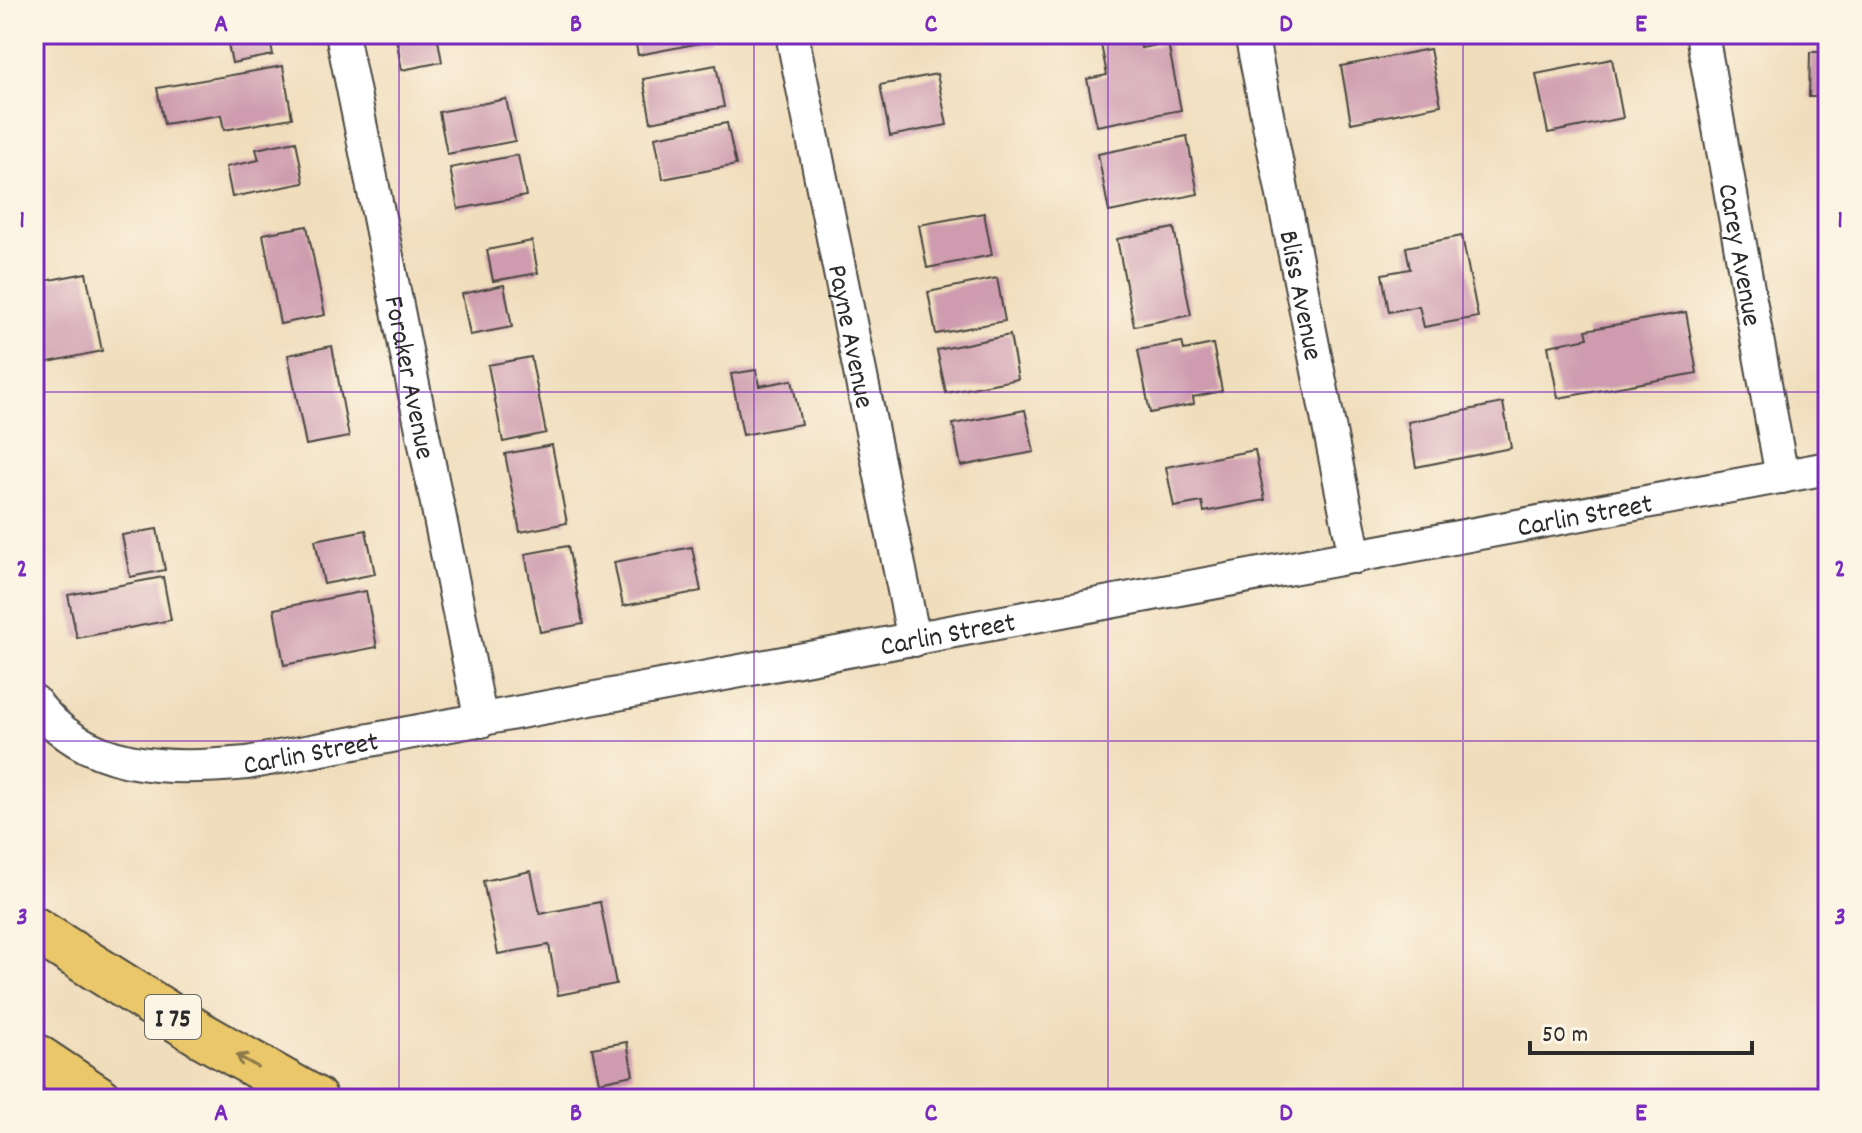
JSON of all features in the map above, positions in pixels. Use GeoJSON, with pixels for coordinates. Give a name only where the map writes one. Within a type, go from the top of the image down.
{"type":"FeatureCollection","features":[{"type":"Feature","properties":{"kind":"highway","name":"I 75"},"geometry":{"type":"LineString","coordinates":[[34,929],[173,1018],[315,1099]]}},
{"type":"Feature","properties":{"kind":"highway"},"geometry":{"type":"LineString","coordinates":[[34,1055],[100,1099]]}},
{"type":"Feature","properties":{"kind":"street","name":"Foraker Avenue"},"geometry":{"type":"LineString","coordinates":[[342,34],[481,721]]}},
{"type":"Feature","properties":{"kind":"street","name":"Payne Avenue"},"geometry":{"type":"LineString","coordinates":[[792,34],[914,640]]}},
{"type":"Feature","properties":{"kind":"street","name":"Bliss Avenue"},"geometry":{"type":"LineString","coordinates":[[1251,34],[1355,557]]}},
{"type":"Feature","properties":{"kind":"street","name":"Carey Avenue"},"geometry":{"type":"LineString","coordinates":[[1702,34],[1782,477]]}},
{"type":"Feature","properties":{"kind":"street","name":"Carlin Street"},"geometry":{"type":"LineString","coordinates":[[34,701],[70,736],[99,752],[134,763],[179,769],[247,763],[1828,468]]}},
{"type":"Feature","properties":{"kind":"building"},"geometry":{"type":"Polygon","coordinates":[[[226,34],[269,34],[273,55],[232,63],[226,34]]]}},
{"type":"Feature","properties":{"kind":"building"},"geometry":{"type":"Polygon","coordinates":[[[395,34],[437,34],[442,62],[402,70],[395,34]]]}},
{"type":"Feature","properties":{"kind":"building"},"geometry":{"type":"Polygon","coordinates":[[[634,34],[710,34],[711,41],[638,55],[634,34]]]}},
{"type":"Feature","properties":{"kind":"building"},"geometry":{"type":"Polygon","coordinates":[[[1099,34],[1139,34],[1141,48],[1168,43],[1181,110],[1097,126],[1087,79],[1107,75],[1099,34]]]}},
{"type":"Feature","properties":{"kind":"building"},"geometry":{"type":"Polygon","coordinates":[[[1430,49],[1441,105],[1351,123],[1341,66],[1430,49]]]}},
{"type":"Feature","properties":{"kind":"building"},"geometry":{"type":"Polygon","coordinates":[[[1810,52],[1828,52],[1828,97],[1809,97],[1810,52]]]}},
{"type":"Feature","properties":{"kind":"building"},"geometry":{"type":"Polygon","coordinates":[[[1612,59],[1623,118],[1548,133],[1536,74],[1612,59]]]}},
{"type":"Feature","properties":{"kind":"building"},"geometry":{"type":"Polygon","coordinates":[[[716,65],[724,107],[651,122],[643,79],[716,65]]]}},
{"type":"Feature","properties":{"kind":"building"},"geometry":{"type":"Polygon","coordinates":[[[283,66],[292,118],[224,130],[221,115],[164,124],[157,88],[283,66]]]}},
{"type":"Feature","properties":{"kind":"building"},"geometry":{"type":"Polygon","coordinates":[[[937,74],[947,125],[890,136],[880,85],[937,74]]]}},
{"type":"Feature","properties":{"kind":"building"},"geometry":{"type":"Polygon","coordinates":[[[506,99],[515,141],[447,154],[439,112],[506,99]]]}},
{"type":"Feature","properties":{"kind":"building"},"geometry":{"type":"Polygon","coordinates":[[[727,123],[736,165],[663,179],[655,137],[727,123]]]}},
{"type":"Feature","properties":{"kind":"building"},"geometry":{"type":"Polygon","coordinates":[[[1187,136],[1198,194],[1109,212],[1098,154],[1187,136]]]}},
{"type":"Feature","properties":{"kind":"building"},"geometry":{"type":"Polygon","coordinates":[[[296,141],[304,183],[232,197],[226,167],[259,160],[256,149],[296,141]]]}},
{"type":"Feature","properties":{"kind":"building"},"geometry":{"type":"Polygon","coordinates":[[[518,155],[526,196],[458,209],[450,168],[518,155]]]}},
{"type":"Feature","properties":{"kind":"building"},"geometry":{"type":"Polygon","coordinates":[[[34,159],[43,197],[34,199],[34,159]]]}},
{"type":"Feature","properties":{"kind":"building"},"geometry":{"type":"Polygon","coordinates":[[[984,213],[992,255],[927,268],[919,225],[984,213]]]}},
{"type":"Feature","properties":{"kind":"building"},"geometry":{"type":"Polygon","coordinates":[[[307,226],[325,315],[280,324],[263,234],[307,226]]]}},
{"type":"Feature","properties":{"kind":"building"},"geometry":{"type":"Polygon","coordinates":[[[1174,228],[1191,315],[1134,326],[1117,239],[1174,228]]]}},
{"type":"Feature","properties":{"kind":"building"},"geometry":{"type":"Polygon","coordinates":[[[1462,236],[1478,317],[1424,327],[1419,306],[1389,312],[1382,274],[1410,269],[1406,247],[1462,236]]]}},
{"type":"Feature","properties":{"kind":"building"},"geometry":{"type":"Polygon","coordinates":[[[532,241],[538,273],[493,281],[487,250],[532,241]]]}},
{"type":"Feature","properties":{"kind":"building"},"geometry":{"type":"Polygon","coordinates":[[[86,273],[102,351],[34,365],[34,283],[86,273]]]}},
{"type":"Feature","properties":{"kind":"building"},"geometry":{"type":"Polygon","coordinates":[[[997,278],[1005,321],[936,334],[928,292],[997,278]]]}},
{"type":"Feature","properties":{"kind":"building"},"geometry":{"type":"Polygon","coordinates":[[[504,285],[512,327],[470,335],[462,294],[504,285]]]}},
{"type":"Feature","properties":{"kind":"building"},"geometry":{"type":"Polygon","coordinates":[[[1686,312],[1697,373],[1558,398],[1548,346],[1588,338],[1586,330],[1686,312]]]}},
{"type":"Feature","properties":{"kind":"building"},"geometry":{"type":"Polygon","coordinates":[[[1010,335],[1018,379],[946,393],[937,350],[1010,335]]]}},
{"type":"Feature","properties":{"kind":"building"},"geometry":{"type":"Polygon","coordinates":[[[1182,342],[1184,350],[1213,344],[1222,391],[1193,397],[1194,404],[1150,413],[1138,350],[1182,342]]]}},
{"type":"Feature","properties":{"kind":"building"},"geometry":{"type":"Polygon","coordinates":[[[332,346],[349,437],[306,445],[288,355],[332,346]]]}},
{"type":"Feature","properties":{"kind":"building"},"geometry":{"type":"Polygon","coordinates":[[[531,357],[546,433],[503,442],[488,365],[531,357]]]}},
{"type":"Feature","properties":{"kind":"building"},"geometry":{"type":"Polygon","coordinates":[[[756,370],[759,386],[792,380],[801,424],[743,435],[731,374],[756,370]]]}},
{"type":"Feature","properties":{"kind":"building"},"geometry":{"type":"Polygon","coordinates":[[[1503,403],[1511,448],[1416,467],[1408,422],[1503,403]]]}},
{"type":"Feature","properties":{"kind":"building"},"geometry":{"type":"Polygon","coordinates":[[[1025,410],[1034,452],[961,466],[953,424],[1025,410]]]}},
{"type":"Feature","properties":{"kind":"building"},"geometry":{"type":"Polygon","coordinates":[[[552,445],[567,523],[520,532],[505,454],[552,445]]]}},
{"type":"Feature","properties":{"kind":"building"},"geometry":{"type":"Polygon","coordinates":[[[1255,450],[1265,500],[1204,512],[1202,502],[1174,507],[1166,467],[1255,450]]]}},
{"type":"Feature","properties":{"kind":"building"},"geometry":{"type":"Polygon","coordinates":[[[157,529],[165,570],[130,577],[122,535],[157,529]]]}},
{"type":"Feature","properties":{"kind":"building"},"geometry":{"type":"Polygon","coordinates":[[[366,530],[375,574],[324,584],[315,540],[366,530]]]}},
{"type":"Feature","properties":{"kind":"building"},"geometry":{"type":"Polygon","coordinates":[[[568,546],[583,624],[540,632],[525,554],[568,546]]]}},
{"type":"Feature","properties":{"kind":"building"},"geometry":{"type":"Polygon","coordinates":[[[692,547],[701,591],[623,606],[614,562],[692,547]]]}},
{"type":"Feature","properties":{"kind":"building"},"geometry":{"type":"Polygon","coordinates":[[[163,577],[171,620],[77,638],[68,595],[163,577]]]}},
{"type":"Feature","properties":{"kind":"building"},"geometry":{"type":"Polygon","coordinates":[[[366,591],[377,647],[284,665],[274,609],[366,591]]]}},
{"type":"Feature","properties":{"kind":"building"},"geometry":{"type":"Polygon","coordinates":[[[531,871],[540,914],[600,902],[616,984],[558,995],[549,945],[498,954],[483,881],[531,871]]]}},
{"type":"Feature","properties":{"kind":"building"},"geometry":{"type":"Polygon","coordinates":[[[627,1042],[633,1075],[599,1082],[592,1048],[627,1042]]]}}]}
